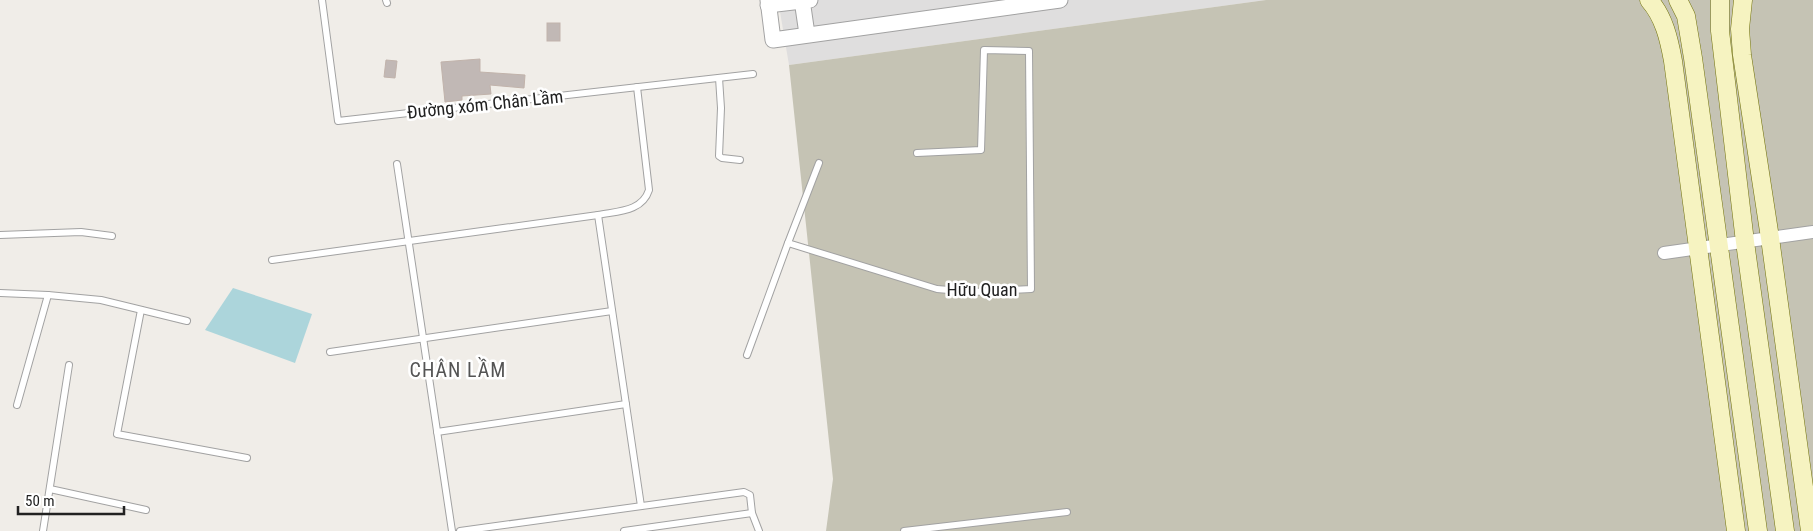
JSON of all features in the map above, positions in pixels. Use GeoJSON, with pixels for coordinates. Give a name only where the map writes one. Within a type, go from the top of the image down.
{"type":"FeatureCollection","features":[{"type":"Feature","properties":{"kind":"main road"},"geometry":{"type":"LineString","coordinates":[[1650,0],[1657,9],[1669,38],[1736,531]]}},
{"type":"Feature","properties":{"kind":"main road"},"geometry":{"type":"LineString","coordinates":[[1678,0],[1686,16],[1689,35],[1720,246],[1758,531]]}},
{"type":"Feature","properties":{"kind":"main road"},"geometry":{"type":"LineString","coordinates":[[1720,0],[1720,31],[1745,242],[1785,531]]}},
{"type":"Feature","properties":{"kind":"main road"},"geometry":{"type":"LineString","coordinates":[[1743,0],[1740,29],[1810,531]]}},
{"type":"Feature","properties":{"kind":"main road"},"geometry":{"type":"LineString","coordinates":[[1720,31],[1740,29]]}},
{"type":"Feature","properties":{"kind":"main road"},"geometry":{"type":"LineString","coordinates":[[1669,38],[1689,35]]}},
{"type":"Feature","properties":{"kind":"street"},"geometry":{"type":"LineString","coordinates":[[807,34],[805,0],[768,2],[773,40],[1060,0]]}},
{"type":"Feature","properties":{"kind":"street"},"geometry":{"type":"LineString","coordinates":[[1664,253],[1813,232]]}},
{"type":"Feature","properties":{"kind":"lane","name":"Đường xóm Chân Lầm"},"geometry":{"type":"LineString","coordinates":[[322,0],[338,121],[753,74]]}},
{"type":"Feature","properties":{"kind":"lane","name":"Hữu Quan"},"geometry":{"type":"LineString","coordinates":[[788,243],[937,289],[973,292],[1032,289],[1029,51],[984,50],[981,150],[917,153]]}},
{"type":"Feature","properties":{"kind":"lane"},"geometry":{"type":"LineString","coordinates":[[719,78],[721,108],[719,156],[740,160]]}},
{"type":"Feature","properties":{"kind":"lane"},"geometry":{"type":"LineString","coordinates":[[272,260],[598,216],[634,208],[647,198],[649,190],[637,87]]}},
{"type":"Feature","properties":{"kind":"lane"},"geometry":{"type":"LineString","coordinates":[[747,355],[818,163]]}},
{"type":"Feature","properties":{"kind":"lane"},"geometry":{"type":"LineString","coordinates":[[397,164],[452,531]]}},
{"type":"Feature","properties":{"kind":"lane"},"geometry":{"type":"LineString","coordinates":[[598,216],[641,506]]}},
{"type":"Feature","properties":{"kind":"lane"},"geometry":{"type":"LineString","coordinates":[[0,235],[81,232],[112,236]]}},
{"type":"Feature","properties":{"kind":"lane"},"geometry":{"type":"LineString","coordinates":[[0,293],[101,300],[187,321]]}},
{"type":"Feature","properties":{"kind":"lane"},"geometry":{"type":"LineString","coordinates":[[17,405],[48,295]]}},
{"type":"Feature","properties":{"kind":"lane"},"geometry":{"type":"LineString","coordinates":[[141,310],[117,434],[247,458]]}},
{"type":"Feature","properties":{"kind":"lane"},"geometry":{"type":"LineString","coordinates":[[330,352],[612,311]]}},
{"type":"Feature","properties":{"kind":"lane"},"geometry":{"type":"LineString","coordinates":[[43,531],[69,365]]}},
{"type":"Feature","properties":{"kind":"lane"},"geometry":{"type":"LineString","coordinates":[[437,432],[626,404]]}},
{"type":"Feature","properties":{"kind":"lane"},"geometry":{"type":"LineString","coordinates":[[50,489],[146,510]]}},
{"type":"Feature","properties":{"kind":"lane"},"geometry":{"type":"LineString","coordinates":[[460,531],[744,492],[750,495],[752,513],[759,531]]}},
{"type":"Feature","properties":{"kind":"lane"},"geometry":{"type":"LineString","coordinates":[[904,531],[1067,512]]}},
{"type":"Feature","properties":{"kind":"lane"},"geometry":{"type":"LineString","coordinates":[[624,531],[752,513]]}},
{"type":"Feature","properties":{"kind":"shaded area"},"geometry":{"type":"Polygon","coordinates":[[[778,0],[1266,0],[789,65],[778,0]]]}},
{"type":"Feature","properties":{"kind":"shaded area"},"geometry":{"type":"Polygon","coordinates":[[[1266,0],[1813,0],[1813,531],[826,531],[833,479],[789,65],[1266,0]]]}},
{"type":"Feature","properties":{"kind":"water"},"geometry":{"type":"Polygon","coordinates":[[[233,288],[312,314],[295,363],[205,330],[233,288]]]}},
{"type":"Feature","properties":{"kind":"building"},"geometry":{"type":"Polygon","coordinates":[[[547,23],[560,23],[560,41],[547,41],[547,23]]]}},
{"type":"Feature","properties":{"kind":"building"},"geometry":{"type":"Polygon","coordinates":[[[480,59],[480,72],[525,75],[524,88],[490,85],[491,94],[462,96],[462,100],[445,102],[441,62],[480,59]]]}},
{"type":"Feature","properties":{"kind":"building"},"geometry":{"type":"Polygon","coordinates":[[[386,60],[397,61],[395,78],[384,77],[386,60]]]}},
{"type":"Feature","properties":{"kind":"district","name":"CHÂN LẦM"},"geometry":{"type":"Point","coordinates":[458,370]}}]}
